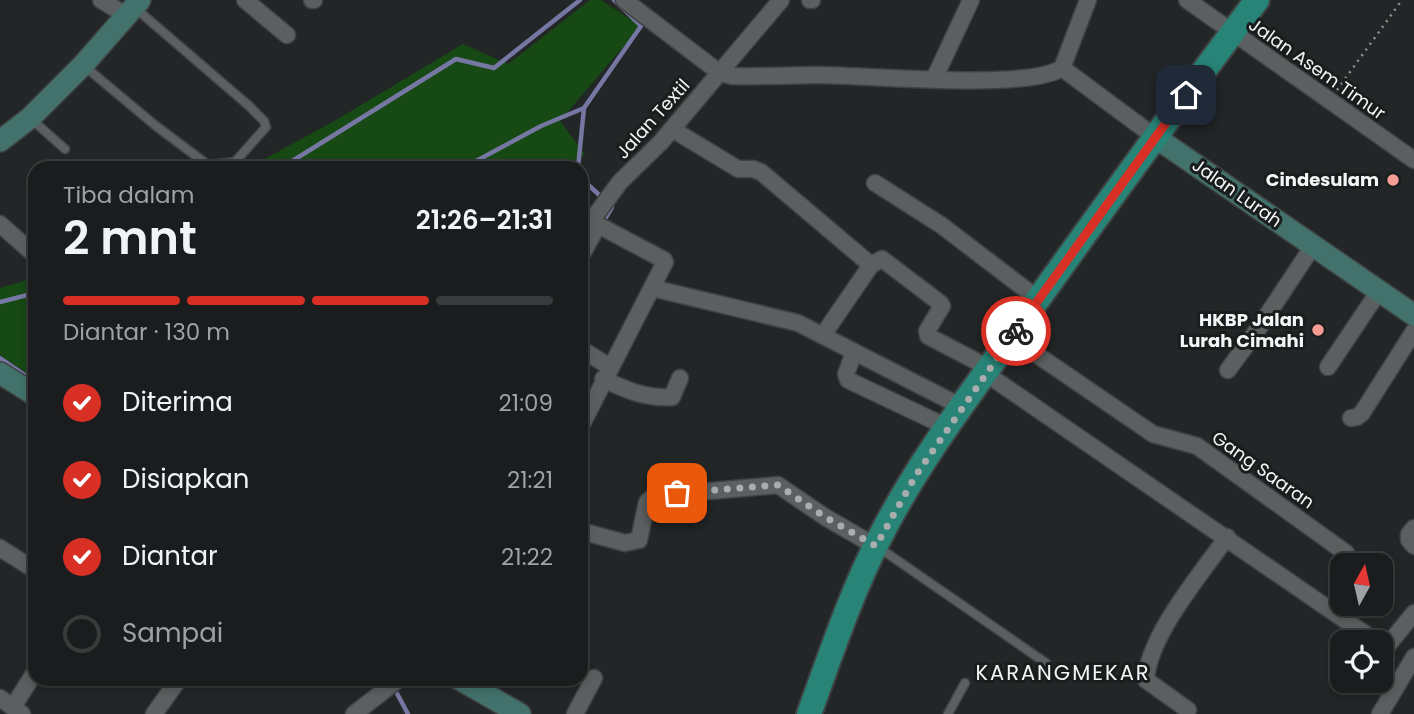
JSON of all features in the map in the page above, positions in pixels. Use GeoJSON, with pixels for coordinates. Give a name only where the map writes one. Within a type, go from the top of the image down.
{"type":"FeatureCollection","features":[{"type":"Feature","properties":{"kind":"main road"},"geometry":{"type":"LineString","coordinates":[[809,714],[856,587],[899,502],[947,427],[1038,299],[1258,0]]}},
{"type":"Feature","properties":{"kind":"main road"},"geometry":{"type":"LineString","coordinates":[[0,141],[30,118],[83,65],[134,8]]}},
{"type":"Feature","properties":{"kind":"main road","name":"Jalan Lurah"},"geometry":{"type":"LineString","coordinates":[[1155,137],[1414,314]]}},
{"type":"Feature","properties":{"kind":"main road"},"geometry":{"type":"LineString","coordinates":[[0,373],[28,391]]}},
{"type":"Feature","properties":{"kind":"main road"},"geometry":{"type":"LineString","coordinates":[[470,686],[520,714]]}},
{"type":"Feature","properties":{"kind":"street"},"geometry":{"type":"LineString","coordinates":[[101,0],[134,8]]}},
{"type":"Feature","properties":{"kind":"street"},"geometry":{"type":"LineString","coordinates":[[245,0],[287,35]]}},
{"type":"Feature","properties":{"kind":"street"},"geometry":{"type":"LineString","coordinates":[[624,0],[720,73],[749,77],[816,75],[934,79],[1008,79],[1053,74],[1062,68],[1088,0]]}},
{"type":"Feature","properties":{"kind":"street","name":"Jalan Textil"},"geometry":{"type":"LineString","coordinates":[[615,190],[672,129],[781,0]]}},
{"type":"Feature","properties":{"kind":"street"},"geometry":{"type":"LineString","coordinates":[[934,79],[971,0]]}},
{"type":"Feature","properties":{"kind":"street","name":"Jalan Asem Timur"},"geometry":{"type":"LineString","coordinates":[[1187,0],[1414,160]]}},
{"type":"Feature","properties":{"kind":"street","name":"Jalan Lurah"},"geometry":{"type":"LineString","coordinates":[[1062,68],[1155,137]]}},
{"type":"Feature","properties":{"kind":"street"},"geometry":{"type":"LineString","coordinates":[[672,129],[738,169],[761,172],[871,265]]}},
{"type":"Feature","properties":{"kind":"street"},"geometry":{"type":"LineString","coordinates":[[875,183],[941,225],[1038,299]]}},
{"type":"Feature","properties":{"kind":"street"},"geometry":{"type":"LineString","coordinates":[[588,243],[615,190]]}},
{"type":"Feature","properties":{"kind":"street"},"geometry":{"type":"LineString","coordinates":[[588,224],[615,190]]}},
{"type":"Feature","properties":{"kind":"street"},"geometry":{"type":"LineString","coordinates":[[0,224],[28,250]]}},
{"type":"Feature","properties":{"kind":"street"},"geometry":{"type":"LineString","coordinates":[[588,412],[665,262],[598,225]]}},
{"type":"Feature","properties":{"kind":"street"},"geometry":{"type":"LineString","coordinates":[[1228,370],[1313,246]]}},
{"type":"Feature","properties":{"kind":"street"},"geometry":{"type":"LineString","coordinates":[[822,335],[871,265],[880,259],[887,261],[942,306],[926,331],[928,337],[987,371],[1360,630]]}},
{"type":"Feature","properties":{"kind":"street"},"geometry":{"type":"LineString","coordinates":[[652,288],[799,323],[962,407]]}},
{"type":"Feature","properties":{"kind":"street"},"geometry":{"type":"LineString","coordinates":[[1328,367],[1379,291]]}},
{"type":"Feature","properties":{"kind":"street"},"geometry":{"type":"LineString","coordinates":[[1351,418],[1362,412],[1414,331]]}},
{"type":"Feature","properties":{"kind":"street","name":"Gang Saaran"},"geometry":{"type":"LineString","coordinates":[[1011,337],[1153,434],[1197,446],[1346,553]]}},
{"type":"Feature","properties":{"kind":"street"},"geometry":{"type":"LineString","coordinates":[[854,352],[846,374],[848,380],[947,427]]}},
{"type":"Feature","properties":{"kind":"street"},"geometry":{"type":"LineString","coordinates":[[588,355],[631,392],[662,398],[673,397],[680,377]]}},
{"type":"Feature","properties":{"kind":"street"},"geometry":{"type":"LineString","coordinates":[[588,533],[625,543],[639,540],[647,502],[654,496],[778,485],[825,517],[876,546]]}},
{"type":"Feature","properties":{"kind":"street"},"geometry":{"type":"LineString","coordinates":[[1414,528],[1409,534],[1409,540],[1414,546]]}},
{"type":"Feature","properties":{"kind":"street"},"geometry":{"type":"LineString","coordinates":[[1188,710],[1146,680],[1146,669],[1157,638],[1227,537]]}},
{"type":"Feature","properties":{"kind":"street"},"geometry":{"type":"LineString","coordinates":[[0,548],[28,566]]}},
{"type":"Feature","properties":{"kind":"street"},"geometry":{"type":"LineString","coordinates":[[1393,638],[1410,616]]}},
{"type":"Feature","properties":{"kind":"street"},"geometry":{"type":"LineString","coordinates":[[1380,714],[1414,657]]}},
{"type":"Feature","properties":{"kind":"street"},"geometry":{"type":"LineString","coordinates":[[575,714],[594,678]]}},
{"type":"Feature","properties":{"kind":"street"},"geometry":{"type":"LineString","coordinates":[[8,705],[28,681]]}},
{"type":"Feature","properties":{"kind":"street"},"geometry":{"type":"LineString","coordinates":[[154,714],[174,686]]}},
{"type":"Feature","properties":{"kind":"street"},"geometry":{"type":"LineString","coordinates":[[354,714],[390,686]]}},
{"type":"Feature","properties":{"kind":"lane"},"geometry":{"type":"LineString","coordinates":[[134,8],[264,121],[266,127],[236,161]]}},
{"type":"Feature","properties":{"kind":"lane"},"geometry":{"type":"LineString","coordinates":[[83,65],[203,161]]}},
{"type":"Feature","properties":{"kind":"lane"},"geometry":{"type":"LineString","coordinates":[[30,118],[65,149]]}},
{"type":"Feature","properties":{"kind":"lane"},"geometry":{"type":"LineString","coordinates":[[876,546],[1046,663]]}},
{"type":"Feature","properties":{"kind":"lane"},"geometry":{"type":"LineString","coordinates":[[948,714],[965,683]]}},
{"type":"Feature","properties":{"kind":"path"},"geometry":{"type":"LineString","coordinates":[[1329,101],[1402,0]]}},
{"type":"Feature","properties":{"kind":"green space"},"geometry":{"type":"Polygon","coordinates":[[[590,0],[601,0],[641,26],[560,121],[585,154],[578,161],[261,161],[336,120],[463,44],[508,64],[590,0]]]}},
{"type":"Feature","properties":{"kind":"green space"},"geometry":{"type":"Polygon","coordinates":[[[28,280],[28,374],[0,355],[0,288],[28,280]]]}},
{"type":"Feature","properties":{"kind":"waterway"},"geometry":{"type":"LineString","coordinates":[[292,161],[456,59],[494,68],[580,0]]}},
{"type":"Feature","properties":{"kind":"waterway"},"geometry":{"type":"LineString","coordinates":[[476,161],[541,126],[584,108],[641,26],[614,0]]}},
{"type":"Feature","properties":{"kind":"waterway"},"geometry":{"type":"LineString","coordinates":[[579,161],[584,108]]}},
{"type":"Feature","properties":{"kind":"waterway"},"geometry":{"type":"LineString","coordinates":[[588,185],[612,207],[602,224]]}},
{"type":"Feature","properties":{"kind":"waterway"},"geometry":{"type":"LineString","coordinates":[[0,302],[28,295]]}},
{"type":"Feature","properties":{"kind":"waterway"},"geometry":{"type":"LineString","coordinates":[[0,358],[28,377]]}},
{"type":"Feature","properties":{"kind":"waterway"},"geometry":{"type":"LineString","coordinates":[[393,686],[408,714]]}},
{"type":"Feature","properties":{"kind":"way so far"},"geometry":{"type":"LineString","coordinates":[[677,493],[778,485],[825,517],[876,546],[916,475],[1016,331]]}},
{"type":"Feature","properties":{"kind":"place","name":"Cindesulam"},"geometry":{"type":"Point","coordinates":[1393,180]}},
{"type":"Feature","properties":{"kind":"place","name":"HKBP Jalan Lurah Cimahi"},"geometry":{"type":"Point","coordinates":[1318,330]}},
{"type":"Feature","properties":{"kind":"district","name":"KARANGMEKAR"},"geometry":{"type":"Point","coordinates":[1063,673]}},
{"type":"Feature","properties":{"kind":"route"},"geometry":{"type":"LineString","coordinates":[[1016,331],[1186,95]]}}]}
